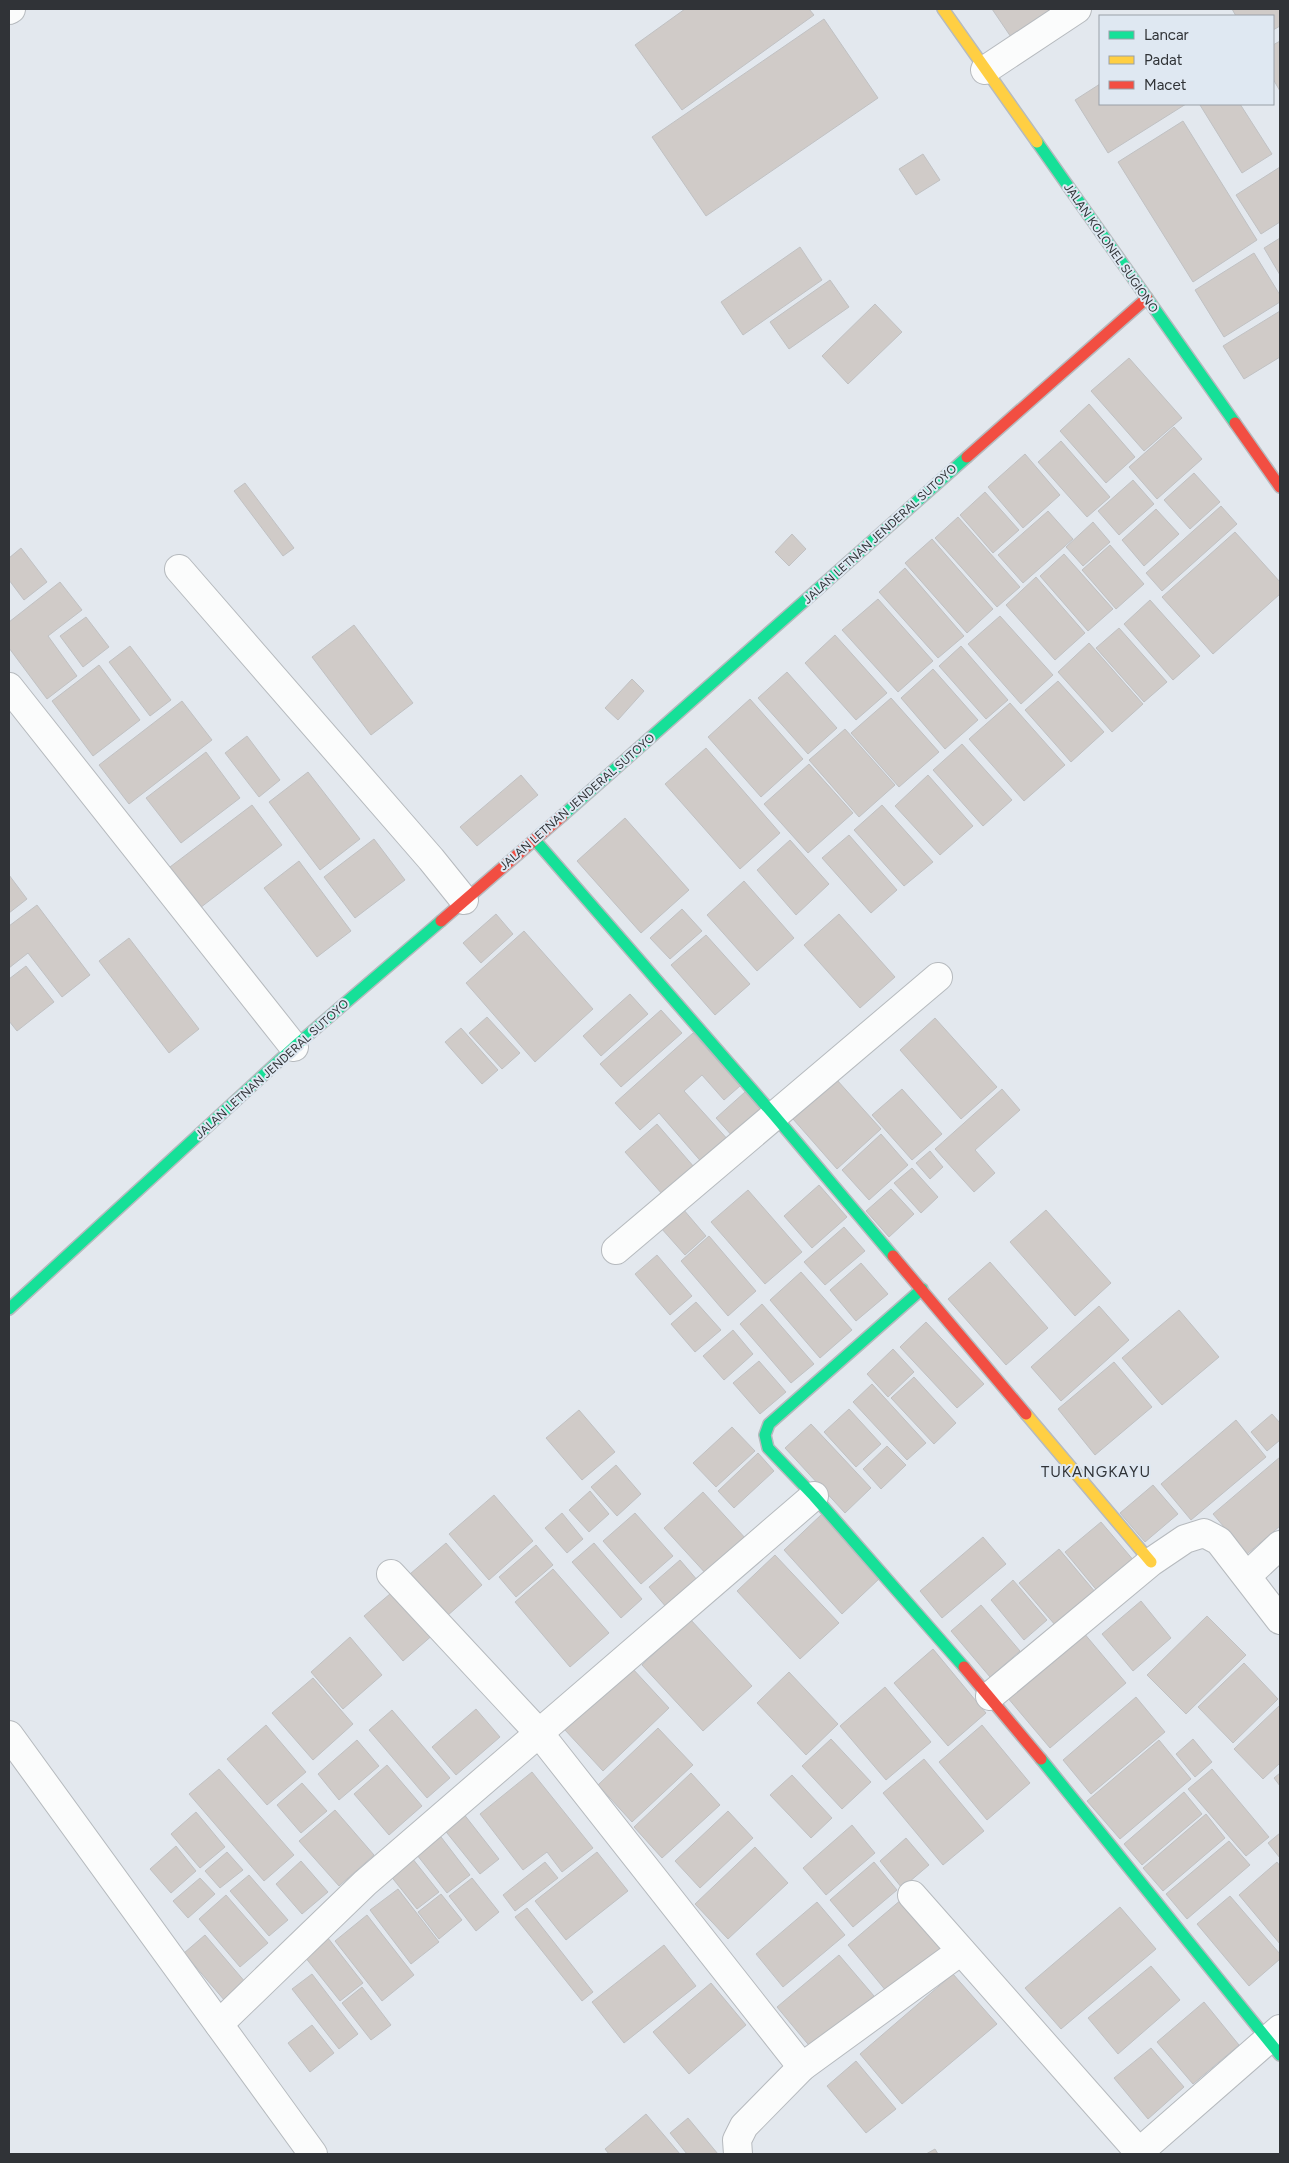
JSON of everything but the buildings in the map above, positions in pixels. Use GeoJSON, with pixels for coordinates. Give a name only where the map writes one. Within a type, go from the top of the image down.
{"type":"FeatureCollection","features":[{"type":"Feature","properties":{"kind":"main road","name":"JALAN KOLONEL SUGIONO"},"geometry":{"type":"LineString","coordinates":[[943,9],[1280,487]]}},
{"type":"Feature","properties":{"kind":"main road","name":"JALAN LETNAN JENDERAL SUTOYO"},"geometry":{"type":"LineString","coordinates":[[9,1309],[294,1047],[535,840],[1147,298]]}},
{"type":"Feature","properties":{"kind":"main road"},"geometry":{"type":"LineString","coordinates":[[535,840],[774,1115],[1150,1562]]}},
{"type":"Feature","properties":{"kind":"main road"},"geometry":{"type":"LineString","coordinates":[[922,1289],[769,1424],[765,1435],[768,1448],[814,1496],[990,1696],[1276,2041]]}},
{"type":"Feature","properties":{"kind":"street"},"geometry":{"type":"LineString","coordinates":[[985,70],[1077,9]]}},
{"type":"Feature","properties":{"kind":"street"},"geometry":{"type":"LineString","coordinates":[[180,569],[464,900]]}},
{"type":"Feature","properties":{"kind":"street"},"geometry":{"type":"LineString","coordinates":[[9,687],[294,1047]]}},
{"type":"Feature","properties":{"kind":"street"},"geometry":{"type":"LineString","coordinates":[[616,1250],[938,976]]}},
{"type":"Feature","properties":{"kind":"street"},"geometry":{"type":"LineString","coordinates":[[220,2024],[365,1883],[814,1496]]}},
{"type":"Feature","properties":{"kind":"street"},"geometry":{"type":"LineString","coordinates":[[990,1696],[1150,1562],[1185,1539],[1204,1533],[1219,1541],[1280,1620]]}},
{"type":"Feature","properties":{"kind":"street"},"geometry":{"type":"LineString","coordinates":[[1247,1576],[1280,1545]]}},
{"type":"Feature","properties":{"kind":"street"},"geometry":{"type":"LineString","coordinates":[[391,1574],[539,1733],[802,2067]]}},
{"type":"Feature","properties":{"kind":"street"},"geometry":{"type":"LineString","coordinates":[[9,1735],[313,2154]]}},
{"type":"Feature","properties":{"kind":"street"},"geometry":{"type":"LineString","coordinates":[[912,1895],[1138,2153],[1276,2041]]}},
{"type":"Feature","properties":{"kind":"street"},"geometry":{"type":"LineString","coordinates":[[738,2154],[737,2140],[744,2126],[802,2067],[961,1951]]}},
{"type":"Feature","properties":{"kind":"traffic: fast"},"geometry":{"type":"LineString","coordinates":[[1037,142],[1235,423]]}},
{"type":"Feature","properties":{"kind":"traffic: fast"},"geometry":{"type":"LineString","coordinates":[[562,816],[967,457]]}},
{"type":"Feature","properties":{"kind":"traffic: fast"},"geometry":{"type":"LineString","coordinates":[[535,840],[774,1115],[893,1256]]}},
{"type":"Feature","properties":{"kind":"traffic: fast"},"geometry":{"type":"LineString","coordinates":[[9,1309],[294,1047],[441,921]]}},
{"type":"Feature","properties":{"kind":"traffic: fast"},"geometry":{"type":"LineString","coordinates":[[922,1289],[769,1424],[765,1435],[768,1448],[814,1496],[964,1667]]}},
{"type":"Feature","properties":{"kind":"traffic: fast"},"geometry":{"type":"LineString","coordinates":[[1041,1759],[1280,2055]]}},
{"type":"Feature","properties":{"kind":"traffic: slow"},"geometry":{"type":"LineString","coordinates":[[943,9],[1037,142]]}},
{"type":"Feature","properties":{"kind":"traffic: slow"},"geometry":{"type":"LineString","coordinates":[[1026,1414],[1151,1562]]}},
{"type":"Feature","properties":{"kind":"traffic: jam"},"geometry":{"type":"LineString","coordinates":[[967,457],[1147,298]]}},
{"type":"Feature","properties":{"kind":"traffic: jam"},"geometry":{"type":"LineString","coordinates":[[1235,423],[1280,487]]}},
{"type":"Feature","properties":{"kind":"traffic: jam"},"geometry":{"type":"LineString","coordinates":[[441,921],[562,816]]}},
{"type":"Feature","properties":{"kind":"traffic: jam"},"geometry":{"type":"LineString","coordinates":[[893,1256],[1026,1414]]}},
{"type":"Feature","properties":{"kind":"traffic: jam"},"geometry":{"type":"LineString","coordinates":[[964,1667],[1041,1759]]}},
{"type":"Feature","properties":{"kind":"district","name":"TUKANGKAYU"},"geometry":{"type":"Point","coordinates":[1096,1472]}}]}
